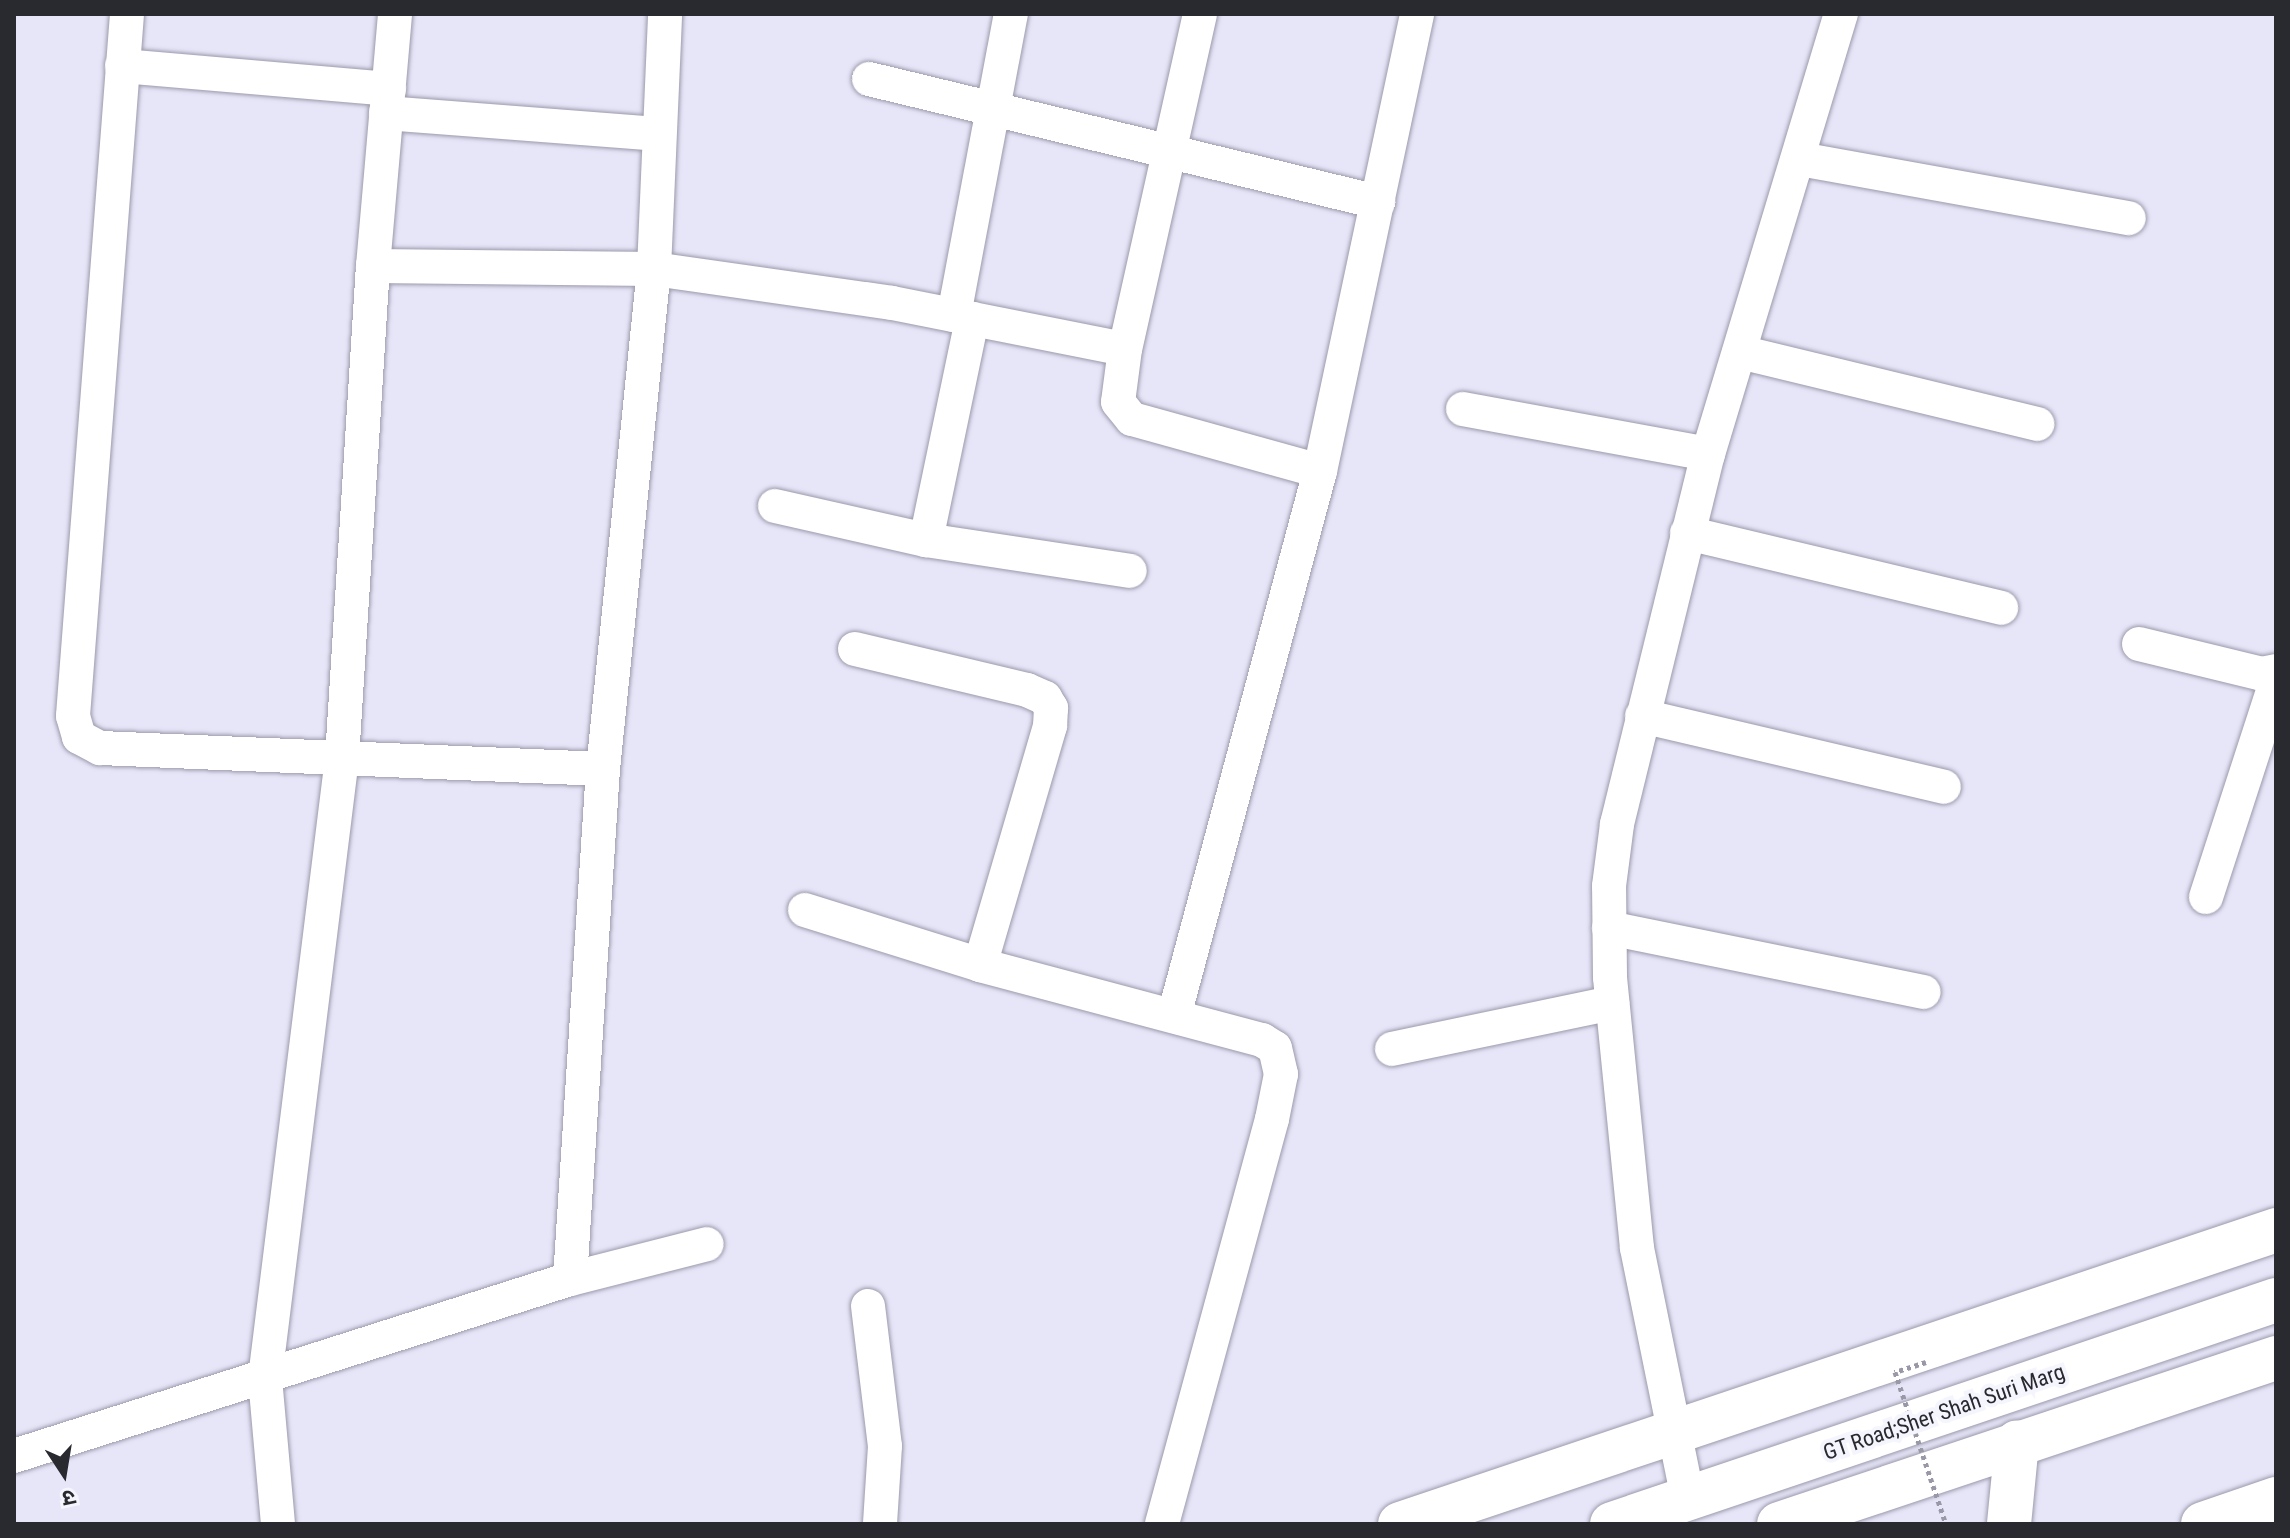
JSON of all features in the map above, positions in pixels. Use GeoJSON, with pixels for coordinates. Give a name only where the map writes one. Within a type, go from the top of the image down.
{"type":"FeatureCollection","features":[{"type":"Feature","properties":{"kind":"main road"},"geometry":{"type":"LineString","coordinates":[[1400,1524],[1675,1435],[2276,1230]]}},
{"type":"Feature","properties":{"kind":"main road","name":"GT Road;Sher Shah Suri Marg"},"geometry":{"type":"LineString","coordinates":[[1612,1524],[2276,1300]]}},
{"type":"Feature","properties":{"kind":"main road"},"geometry":{"type":"LineString","coordinates":[[1779,1524],[2276,1358]]}},
{"type":"Feature","properties":{"kind":"main road"},"geometry":{"type":"LineString","coordinates":[[2009,1524],[2017,1442]]}},
{"type":"Feature","properties":{"kind":"main road"},"geometry":{"type":"LineString","coordinates":[[2203,1524],[2276,1499]]}},
{"type":"Feature","properties":{"kind":"street"},"geometry":{"type":"LineString","coordinates":[[127,14],[73,727],[79,737],[100,748],[603,769]]}},
{"type":"Feature","properties":{"kind":"street"},"geometry":{"type":"LineString","coordinates":[[278,1524],[265,1378],[342,758],[373,266],[395,14]]}},
{"type":"Feature","properties":{"kind":"street"},"geometry":{"type":"LineString","coordinates":[[570,1279],[603,769],[654,269],[656,134],[665,14]]}},
{"type":"Feature","properties":{"kind":"street"},"geometry":{"type":"LineString","coordinates":[[926,540],[963,317],[990,109],[1011,14]]}},
{"type":"Feature","properties":{"kind":"street"},"geometry":{"type":"LineString","coordinates":[[1200,14],[1172,152],[1125,349],[1118,402],[1132,419],[1320,471]]}},
{"type":"Feature","properties":{"kind":"street"},"geometry":{"type":"LineString","coordinates":[[1174,1016],[1320,471],[1417,14]]}},
{"type":"Feature","properties":{"kind":"street"},"geometry":{"type":"LineString","coordinates":[[1688,1499],[1637,1248],[1612,1003],[1609,928],[1617,824],[1708,454],[1800,159],[1841,14]]}},
{"type":"Feature","properties":{"kind":"street"},"geometry":{"type":"LineString","coordinates":[[122,66],[656,134]]}},
{"type":"Feature","properties":{"kind":"street"},"geometry":{"type":"LineString","coordinates":[[869,79],[1378,202]]}},
{"type":"Feature","properties":{"kind":"street"},"geometry":{"type":"LineString","coordinates":[[1800,159],[2129,218]]}},
{"type":"Feature","properties":{"kind":"street"},"geometry":{"type":"LineString","coordinates":[[373,266],[654,269],[963,317],[1125,349]]}},
{"type":"Feature","properties":{"kind":"street"},"geometry":{"type":"LineString","coordinates":[[1740,352],[2037,424]]}},
{"type":"Feature","properties":{"kind":"street"},"geometry":{"type":"LineString","coordinates":[[1463,409],[1708,454]]}},
{"type":"Feature","properties":{"kind":"street"},"geometry":{"type":"LineString","coordinates":[[775,506],[926,540],[1130,571]]}},
{"type":"Feature","properties":{"kind":"street"},"geometry":{"type":"LineString","coordinates":[[1687,533],[2001,608]]}},
{"type":"Feature","properties":{"kind":"street"},"geometry":{"type":"LineString","coordinates":[[2139,644],[2262,674],[2276,671]]}},
{"type":"Feature","properties":{"kind":"street"},"geometry":{"type":"LineString","coordinates":[[855,649],[1027,690],[1045,698],[1051,708],[1050,726],[980,965]]}},
{"type":"Feature","properties":{"kind":"street"},"geometry":{"type":"LineString","coordinates":[[2206,897],[2276,682]]}},
{"type":"Feature","properties":{"kind":"street"},"geometry":{"type":"LineString","coordinates":[[1642,716],[1944,787]]}},
{"type":"Feature","properties":{"kind":"street"},"geometry":{"type":"LineString","coordinates":[[805,910],[980,965],[1262,1040],[1275,1048],[1281,1074],[1162,1524]]}},
{"type":"Feature","properties":{"kind":"street"},"geometry":{"type":"LineString","coordinates":[[1609,928],[1924,992]]}},
{"type":"Feature","properties":{"kind":"street"},"geometry":{"type":"LineString","coordinates":[[1392,1049],[1612,1003]]}},
{"type":"Feature","properties":{"kind":"street"},"geometry":{"type":"LineString","coordinates":[[14,1456],[570,1279],[707,1244]]}},
{"type":"Feature","properties":{"kind":"street"},"geometry":{"type":"LineString","coordinates":[[868,1306],[885,1446],[880,1524]]}},
{"type":"Feature","properties":{"kind":"path"},"geometry":{"type":"LineString","coordinates":[[1926,1362],[1895,1372],[1946,1524]]}}]}
